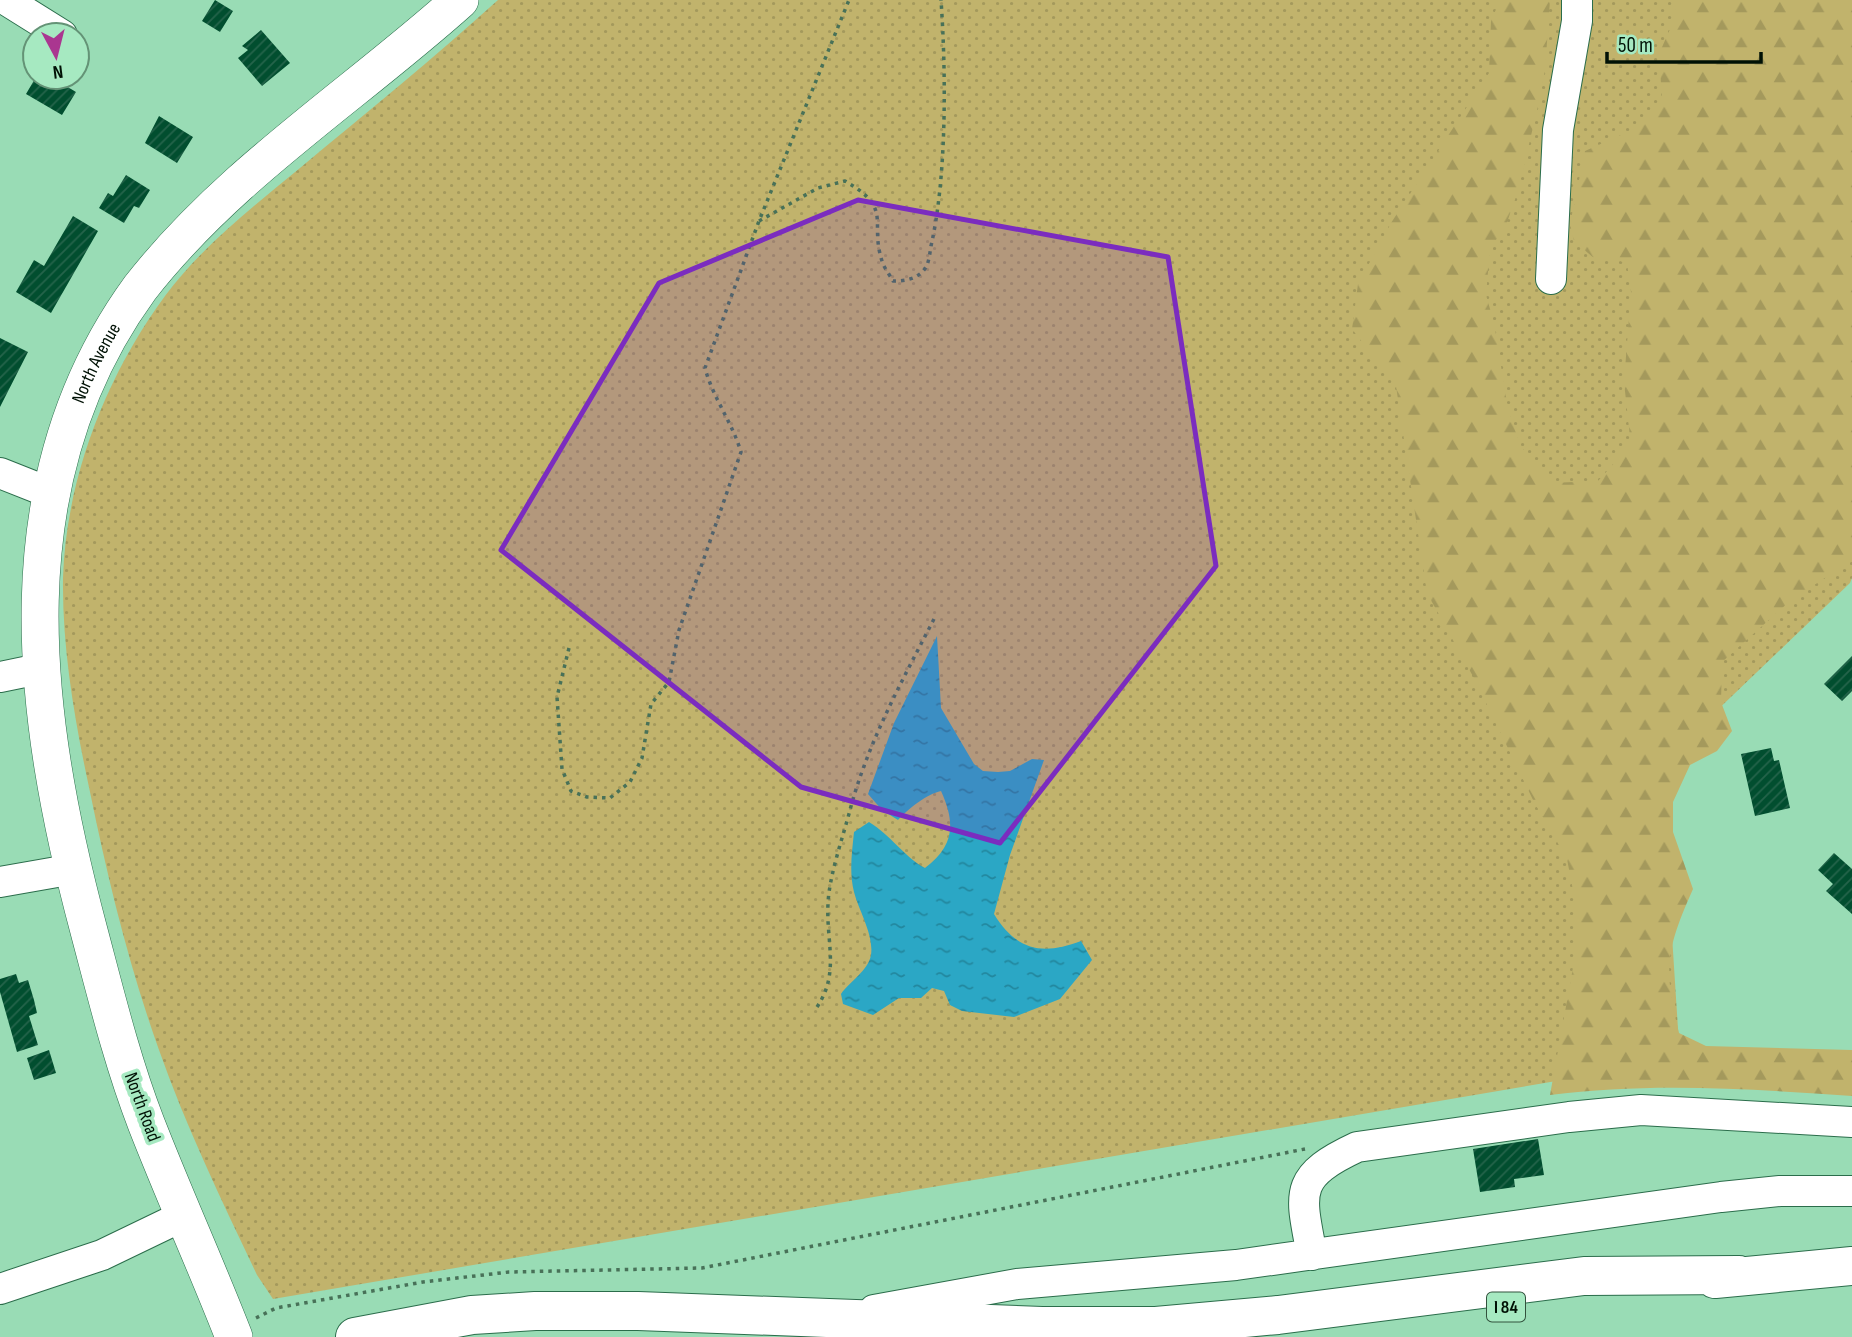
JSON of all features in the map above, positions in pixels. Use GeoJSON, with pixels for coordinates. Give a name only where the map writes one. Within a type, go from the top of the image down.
{"type":"FeatureCollection","features":[{"type":"Feature","properties":{"kind":"highway","name":"I 84"},"geometry":{"type":"LineString","coordinates":[[1273,1337],[1739,1275],[1852,1266]]}},
{"type":"Feature","properties":{"kind":"highway"},"geometry":{"type":"LineString","coordinates":[[355,1337],[462,1317],[535,1311],[1042,1326],[1156,1326],[1278,1315],[1584,1276],[1739,1275]]}},
{"type":"Feature","properties":{"kind":"main road","name":"North Avenue"},"geometry":{"type":"LineString","coordinates":[[74,869],[38,669],[35,576],[48,492],[70,414],[92,365],[121,316],[167,255],[247,177],[441,6]]}},
{"type":"Feature","properties":{"kind":"main road","name":"North Road"},"geometry":{"type":"LineString","coordinates":[[74,869],[129,1074],[234,1337]]}},
{"type":"Feature","properties":{"kind":"street"},"geometry":{"type":"LineString","coordinates":[[6,0],[40,21]]}},
{"type":"Feature","properties":{"kind":"street"},"geometry":{"type":"LineString","coordinates":[[1551,279],[1558,130],[1577,21],[1577,0]]}},
{"type":"Feature","properties":{"kind":"street"},"geometry":{"type":"LineString","coordinates":[[0,472],[48,492]]}},
{"type":"Feature","properties":{"kind":"street"},"geometry":{"type":"LineString","coordinates":[[0,677],[38,669]]}},
{"type":"Feature","properties":{"kind":"street"},"geometry":{"type":"LineString","coordinates":[[0,882],[74,869]]}},
{"type":"Feature","properties":{"kind":"street"},"geometry":{"type":"LineString","coordinates":[[1312,1255],[1302,1202],[1308,1179],[1329,1159],[1357,1147],[1569,1117],[1641,1110],[1715,1112],[1852,1122]]}},
{"type":"Feature","properties":{"kind":"street"},"geometry":{"type":"LineString","coordinates":[[828,1319],[1017,1284],[1193,1270],[1721,1197],[1780,1191],[1852,1191]]}},
{"type":"Feature","properties":{"kind":"street"},"geometry":{"type":"LineString","coordinates":[[0,1289],[102,1255],[185,1216]]}},
{"type":"Feature","properties":{"kind":"path"},"geometry":{"type":"LineString","coordinates":[[569,648],[556,698],[562,769],[571,791],[587,797],[610,798],[630,782],[642,758],[651,704],[669,682],[679,630],[741,452],[736,433],[711,390],[705,368],[759,221],[849,0]]}},
{"type":"Feature","properties":{"kind":"path"},"geometry":{"type":"LineString","coordinates":[[759,221],[818,188],[845,181],[865,193],[877,212],[882,261],[893,281],[909,280],[926,267],[937,221],[941,162],[945,54],[940,0]]}},
{"type":"Feature","properties":{"kind":"path"},"geometry":{"type":"LineString","coordinates":[[817,1007],[827,993],[833,960],[828,903],[850,808],[876,730],[934,619]]}},
{"type":"Feature","properties":{"kind":"path"},"geometry":{"type":"LineString","coordinates":[[276,1308],[423,1282],[509,1272],[702,1268],[1316,1147]]}},
{"type":"Feature","properties":{"kind":"highlighted area"},"geometry":{"type":"Polygon","coordinates":[[[858,200],[1168,257],[1216,566],[1000,843],[801,787],[501,550],[659,283],[858,200]]]}},
{"type":"Feature","properties":{"kind":"green space"},"geometry":{"type":"Polygon","coordinates":[[[498,0],[1808,0],[1852,10],[1852,578],[1850,583],[1661,764],[1680,1060],[273,1299],[257,1275],[181,1107],[148,1018],[120,922],[84,766],[67,659],[63,578],[72,503],[81,466],[108,394],[144,327],[179,278],[246,212],[498,0]]]}},
{"type":"Feature","properties":{"kind":"green space"},"geometry":{"type":"Polygon","coordinates":[[[1500,0],[1550,0],[1545,70],[1538,106],[1518,191],[1506,225],[1490,249],[1486,295],[1494,323],[1508,409],[1520,445],[1550,483],[1598,481],[1616,461],[1630,437],[1624,382],[1631,292],[1627,263],[1606,257],[1595,259],[1574,241],[1570,224],[1585,151],[1632,130],[1662,99],[1659,54],[1674,20],[1676,0],[1852,0],[1852,560],[1790,601],[1722,662],[1721,702],[1732,731],[1717,751],[1690,765],[1673,802],[1673,832],[1693,889],[1672,944],[1669,975],[1679,1033],[1706,1046],[1852,1050],[1852,1096],[1739,1089],[1663,1088],[1550,1095],[1574,962],[1577,911],[1567,859],[1534,802],[1475,680],[1427,593],[1396,386],[1352,329],[1358,284],[1391,223],[1489,73],[1491,21],[1500,0]]]}},
{"type":"Feature","properties":{"kind":"water"},"geometry":{"type":"Polygon","coordinates":[[[937,636],[941,708],[974,764],[983,771],[998,772],[1010,771],[1032,759],[1044,760],[1010,855],[994,914],[1011,936],[1031,947],[1054,948],[1081,941],[1092,960],[1060,999],[1014,1017],[962,1011],[950,1005],[944,991],[932,988],[921,998],[899,998],[873,1015],[843,1004],[841,994],[863,971],[871,955],[868,931],[852,884],[854,832],[869,822],[925,868],[942,851],[950,834],[949,814],[941,791],[918,802],[898,820],[882,810],[868,794],[894,723],[937,636]]]}},
{"type":"Feature","properties":{"kind":"building"},"geometry":{"type":"Polygon","coordinates":[[[215,0],[233,11],[220,32],[202,21],[215,0]]]}},
{"type":"Feature","properties":{"kind":"building"},"geometry":{"type":"Polygon","coordinates":[[[261,30],[290,63],[262,86],[238,58],[248,50],[242,46],[261,30]]]}},
{"type":"Feature","properties":{"kind":"building"},"geometry":{"type":"Polygon","coordinates":[[[28,91],[76,92],[62,115],[26,94],[28,91]]]}},
{"type":"Feature","properties":{"kind":"building"},"geometry":{"type":"Polygon","coordinates":[[[159,116],[193,137],[177,163],[145,143],[159,116]]]}},
{"type":"Feature","properties":{"kind":"building"},"geometry":{"type":"Polygon","coordinates":[[[126,175],[150,190],[139,208],[134,206],[124,223],[99,208],[108,193],[113,196],[126,175]]]}},
{"type":"Feature","properties":{"kind":"building"},"geometry":{"type":"Polygon","coordinates":[[[73,216],[98,231],[51,313],[16,292],[34,260],[44,266],[73,216]]]}},
{"type":"Feature","properties":{"kind":"building"},"geometry":{"type":"Polygon","coordinates":[[[0,338],[28,352],[0,407],[0,338]]]}},
{"type":"Feature","properties":{"kind":"building"},"geometry":{"type":"Polygon","coordinates":[[[1852,656],[1852,691],[1842,701],[1824,684],[1852,656]]]}},
{"type":"Feature","properties":{"kind":"building"},"geometry":{"type":"Polygon","coordinates":[[[1771,748],[1774,761],[1779,760],[1790,808],[1755,816],[1741,754],[1771,748]]]}},
{"type":"Feature","properties":{"kind":"building"},"geometry":{"type":"Polygon","coordinates":[[[1834,853],[1852,869],[1852,914],[1826,891],[1833,884],[1818,870],[1834,853]]]}},
{"type":"Feature","properties":{"kind":"building"},"geometry":{"type":"Polygon","coordinates":[[[16,974],[19,983],[28,980],[37,1013],[29,1016],[38,1045],[17,1052],[0,992],[0,979],[16,974]]]}},
{"type":"Feature","properties":{"kind":"building"},"geometry":{"type":"Polygon","coordinates":[[[49,1050],[56,1073],[34,1080],[27,1058],[49,1050]]]}},
{"type":"Feature","properties":{"kind":"building"},"geometry":{"type":"Polygon","coordinates":[[[1538,1139],[1544,1175],[1514,1179],[1515,1187],[1480,1192],[1473,1149],[1538,1139]]]}}]}
